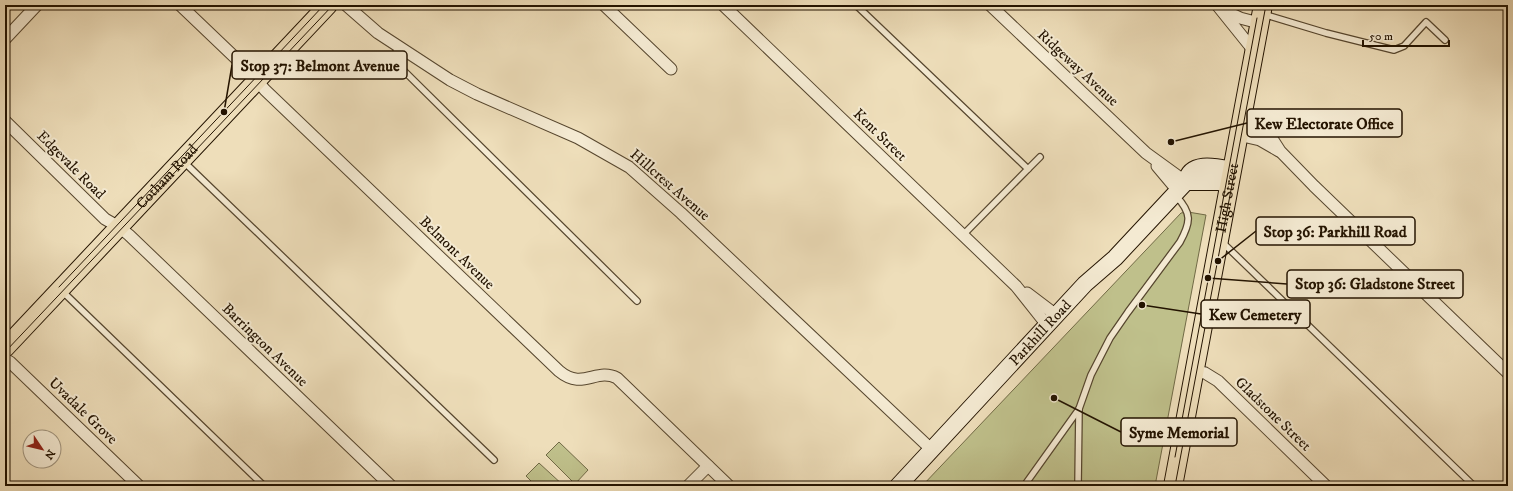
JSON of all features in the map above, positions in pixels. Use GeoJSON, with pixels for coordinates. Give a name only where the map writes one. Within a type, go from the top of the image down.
{"type":"FeatureCollection","features":[{"type":"Feature","properties":{"kind":"main road","name":"Cotham Road"},"geometry":{"type":"LineString","coordinates":[[5,348],[328,5]]}},
{"type":"Feature","properties":{"kind":"main road","name":"High Street"},"geometry":{"type":"LineString","coordinates":[[1173,486],[1261,14]]}},
{"type":"Feature","properties":{"kind":"street"},"geometry":{"type":"LineString","coordinates":[[5,39],[37,5]]}},
{"type":"Feature","properties":{"kind":"street","name":"Belmont Avenue"},"geometry":{"type":"LineString","coordinates":[[180,5],[258,81],[268,93],[559,371],[565,376],[577,380],[583,380],[606,374],[617,378],[729,486]]}},
{"type":"Feature","properties":{"kind":"street","name":"Hillcrest Avenue"},"geometry":{"type":"LineString","coordinates":[[346,5],[378,33],[450,80],[477,94],[578,138],[629,167],[681,213],[932,450]]}},
{"type":"Feature","properties":{"kind":"street"},"geometry":{"type":"LineString","coordinates":[[604,5],[671,69]]}},
{"type":"Feature","properties":{"kind":"street","name":"Kent Street"},"geometry":{"type":"LineString","coordinates":[[723,5],[1052,320]]}},
{"type":"Feature","properties":{"kind":"street","name":"Ridgeway Avenue"},"geometry":{"type":"LineString","coordinates":[[990,5],[1146,153],[1179,189]]}},
{"type":"Feature","properties":{"kind":"street"},"geometry":{"type":"LineString","coordinates":[[1219,7],[1240,18],[1261,14]]}},
{"type":"Feature","properties":{"kind":"street"},"geometry":{"type":"LineString","coordinates":[[1219,7],[1254,51]]}},
{"type":"Feature","properties":{"kind":"street","name":"Edgevale Road"},"geometry":{"type":"LineString","coordinates":[[5,121],[105,219],[119,227]]}},
{"type":"Feature","properties":{"kind":"street"},"geometry":{"type":"LineString","coordinates":[[1240,127],[1260,127],[1266,131],[1280,151],[1508,373]]}},
{"type":"Feature","properties":{"kind":"street"},"geometry":{"type":"LineString","coordinates":[[1240,127],[1280,151]]}},
{"type":"Feature","properties":{"kind":"street","name":"Parkhill Road"},"geometry":{"type":"LineString","coordinates":[[898,486],[1085,284],[1115,258],[1179,189],[1189,173],[1207,166],[1230,177]]}},
{"type":"Feature","properties":{"kind":"street","name":"Barrington Avenue"},"geometry":{"type":"LineString","coordinates":[[119,227],[129,234],[391,486]]}},
{"type":"Feature","properties":{"kind":"street","name":"Uvadale Grove"},"geometry":{"type":"LineString","coordinates":[[5,359],[10,362],[140,486]]}},
{"type":"Feature","properties":{"kind":"street","name":"Gladstone Street"},"geometry":{"type":"LineString","coordinates":[[1194,371],[1204,373],[1218,381],[1326,486]]}},
{"type":"Feature","properties":{"kind":"street"},"geometry":{"type":"LineString","coordinates":[[688,486],[708,466]]}},
{"type":"Feature","properties":{"kind":"lane"},"geometry":{"type":"LineString","coordinates":[[856,5],[1028,169]]}},
{"type":"Feature","properties":{"kind":"lane"},"geometry":{"type":"LineString","coordinates":[[1261,14],[1326,33],[1394,50],[1404,46],[1426,22],[1445,40]]}},
{"type":"Feature","properties":{"kind":"lane"},"geometry":{"type":"LineString","coordinates":[[399,48],[392,59],[637,301]]}},
{"type":"Feature","properties":{"kind":"lane"},"geometry":{"type":"LineString","coordinates":[[963,235],[1040,157]]}},
{"type":"Feature","properties":{"kind":"lane"},"geometry":{"type":"LineString","coordinates":[[182,160],[494,460]]}},
{"type":"Feature","properties":{"kind":"lane"},"geometry":{"type":"LineString","coordinates":[[1024,486],[1078,409],[1091,375],[1110,338],[1185,233],[1188,212],[1179,189]]}},
{"type":"Feature","properties":{"kind":"lane"},"geometry":{"type":"LineString","coordinates":[[1219,238],[1221,242],[1474,486]]}},
{"type":"Feature","properties":{"kind":"lane"},"geometry":{"type":"LineString","coordinates":[[60,290],[264,486]]}},
{"type":"Feature","properties":{"kind":"lane"},"geometry":{"type":"LineString","coordinates":[[1078,409],[1078,486]]}},
{"type":"Feature","properties":{"kind":"green space"},"geometry":{"type":"Polygon","coordinates":[[[1188,212],[1206,215],[1155,486],[922,486],[1181,213],[1188,212]]]}},
{"type":"Feature","properties":{"kind":"green space"},"geometry":{"type":"Polygon","coordinates":[[[559,442],[588,470],[575,484],[546,455],[559,442]]]}},
{"type":"Feature","properties":{"kind":"green space"},"geometry":{"type":"Polygon","coordinates":[[[539,463],[564,486],[536,486],[526,476],[539,463]]]}},
{"type":"Feature","properties":{"kind":"tram line"},"geometry":{"type":"LineString","coordinates":[[59,287],[324,5]]}},
{"type":"Feature","properties":{"kind":"tram line"},"geometry":{"type":"LineString","coordinates":[[5,352],[333,5]]}},
{"type":"Feature","properties":{"kind":"tram line"},"geometry":{"type":"LineString","coordinates":[[1175,486],[1266,5]]}},
{"type":"Feature","properties":{"kind":"tram line"},"geometry":{"type":"LineString","coordinates":[[1175,457],[1257,18]]}},
{"type":"Feature","properties":{"kind":"place","name":"Stop 37: Belmont Avenue"},"geometry":{"type":"Point","coordinates":[224,112]}},
{"type":"Feature","properties":{"kind":"place","name":"Kew Electorate Office"},"geometry":{"type":"Point","coordinates":[1171,142]}},
{"type":"Feature","properties":{"kind":"place","name":"Stop 36: Parkhill Road"},"geometry":{"type":"Point","coordinates":[1218,261]}},
{"type":"Feature","properties":{"kind":"place","name":"Stop 36: Gladstone Street"},"geometry":{"type":"Point","coordinates":[1208,278]}},
{"type":"Feature","properties":{"kind":"place","name":"Kew Cemetery"},"geometry":{"type":"Point","coordinates":[1142,305]}},
{"type":"Feature","properties":{"kind":"place","name":"Syme Memorial"},"geometry":{"type":"Point","coordinates":[1054,398]}}]}
